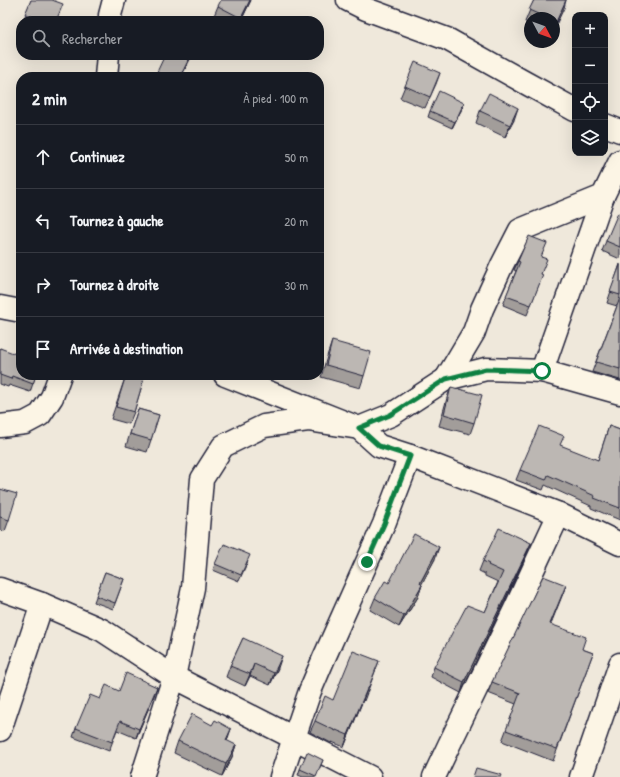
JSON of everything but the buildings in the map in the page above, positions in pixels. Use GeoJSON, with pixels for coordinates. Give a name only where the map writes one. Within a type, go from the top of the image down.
{"type":"FeatureCollection","features":[{"type":"Feature","properties":{"kind":"street"},"geometry":{"type":"LineString","coordinates":[[111,16],[114,0]]}},
{"type":"Feature","properties":{"kind":"street"},"geometry":{"type":"LineString","coordinates":[[348,0],[366,9],[447,38],[572,108]]}},
{"type":"Feature","properties":{"kind":"street"},"geometry":{"type":"LineString","coordinates":[[106,72],[108,60]]}},
{"type":"Feature","properties":{"kind":"street"},"geometry":{"type":"LineString","coordinates":[[608,126],[620,131]]}},
{"type":"Feature","properties":{"kind":"street"},"geometry":{"type":"LineString","coordinates":[[542,371],[603,196],[620,161]]}},
{"type":"Feature","properties":{"kind":"street"},"geometry":{"type":"LineString","coordinates":[[446,379],[474,332],[482,309],[520,230],[603,196]]}},
{"type":"Feature","properties":{"kind":"street"},"geometry":{"type":"LineString","coordinates":[[0,307],[16,310]]}},
{"type":"Feature","properties":{"kind":"street"},"geometry":{"type":"LineString","coordinates":[[142,777],[174,677],[193,588],[202,479],[223,446],[264,426],[308,420],[359,428],[390,415],[446,379],[486,369],[542,371],[620,393]]}},
{"type":"Feature","properties":{"kind":"street"},"geometry":{"type":"LineString","coordinates":[[0,426],[25,423],[40,415],[52,397],[58,380]]}},
{"type":"Feature","properties":{"kind":"street"},"geometry":{"type":"LineString","coordinates":[[238,380],[359,428],[379,446],[410,456],[559,514],[620,544]]}},
{"type":"Feature","properties":{"kind":"street"},"geometry":{"type":"LineString","coordinates":[[281,777],[310,691],[384,524],[410,456]]}},
{"type":"Feature","properties":{"kind":"street"},"geometry":{"type":"LineString","coordinates":[[434,777],[559,514]]}},
{"type":"Feature","properties":{"kind":"street"},"geometry":{"type":"LineString","coordinates":[[0,589],[42,604],[102,630],[174,677],[370,777]]}},
{"type":"Feature","properties":{"kind":"street"},"geometry":{"type":"LineString","coordinates":[[0,730],[42,604]]}},
{"type":"Feature","properties":{"kind":"street"},"geometry":{"type":"LineString","coordinates":[[581,777],[620,664]]}},
{"type":"Feature","properties":{"kind":"route"},"geometry":{"type":"LineString","coordinates":[[367,562],[384,524],[410,456],[379,446],[359,428],[390,415],[446,379],[486,369],[542,371]]}}]}
